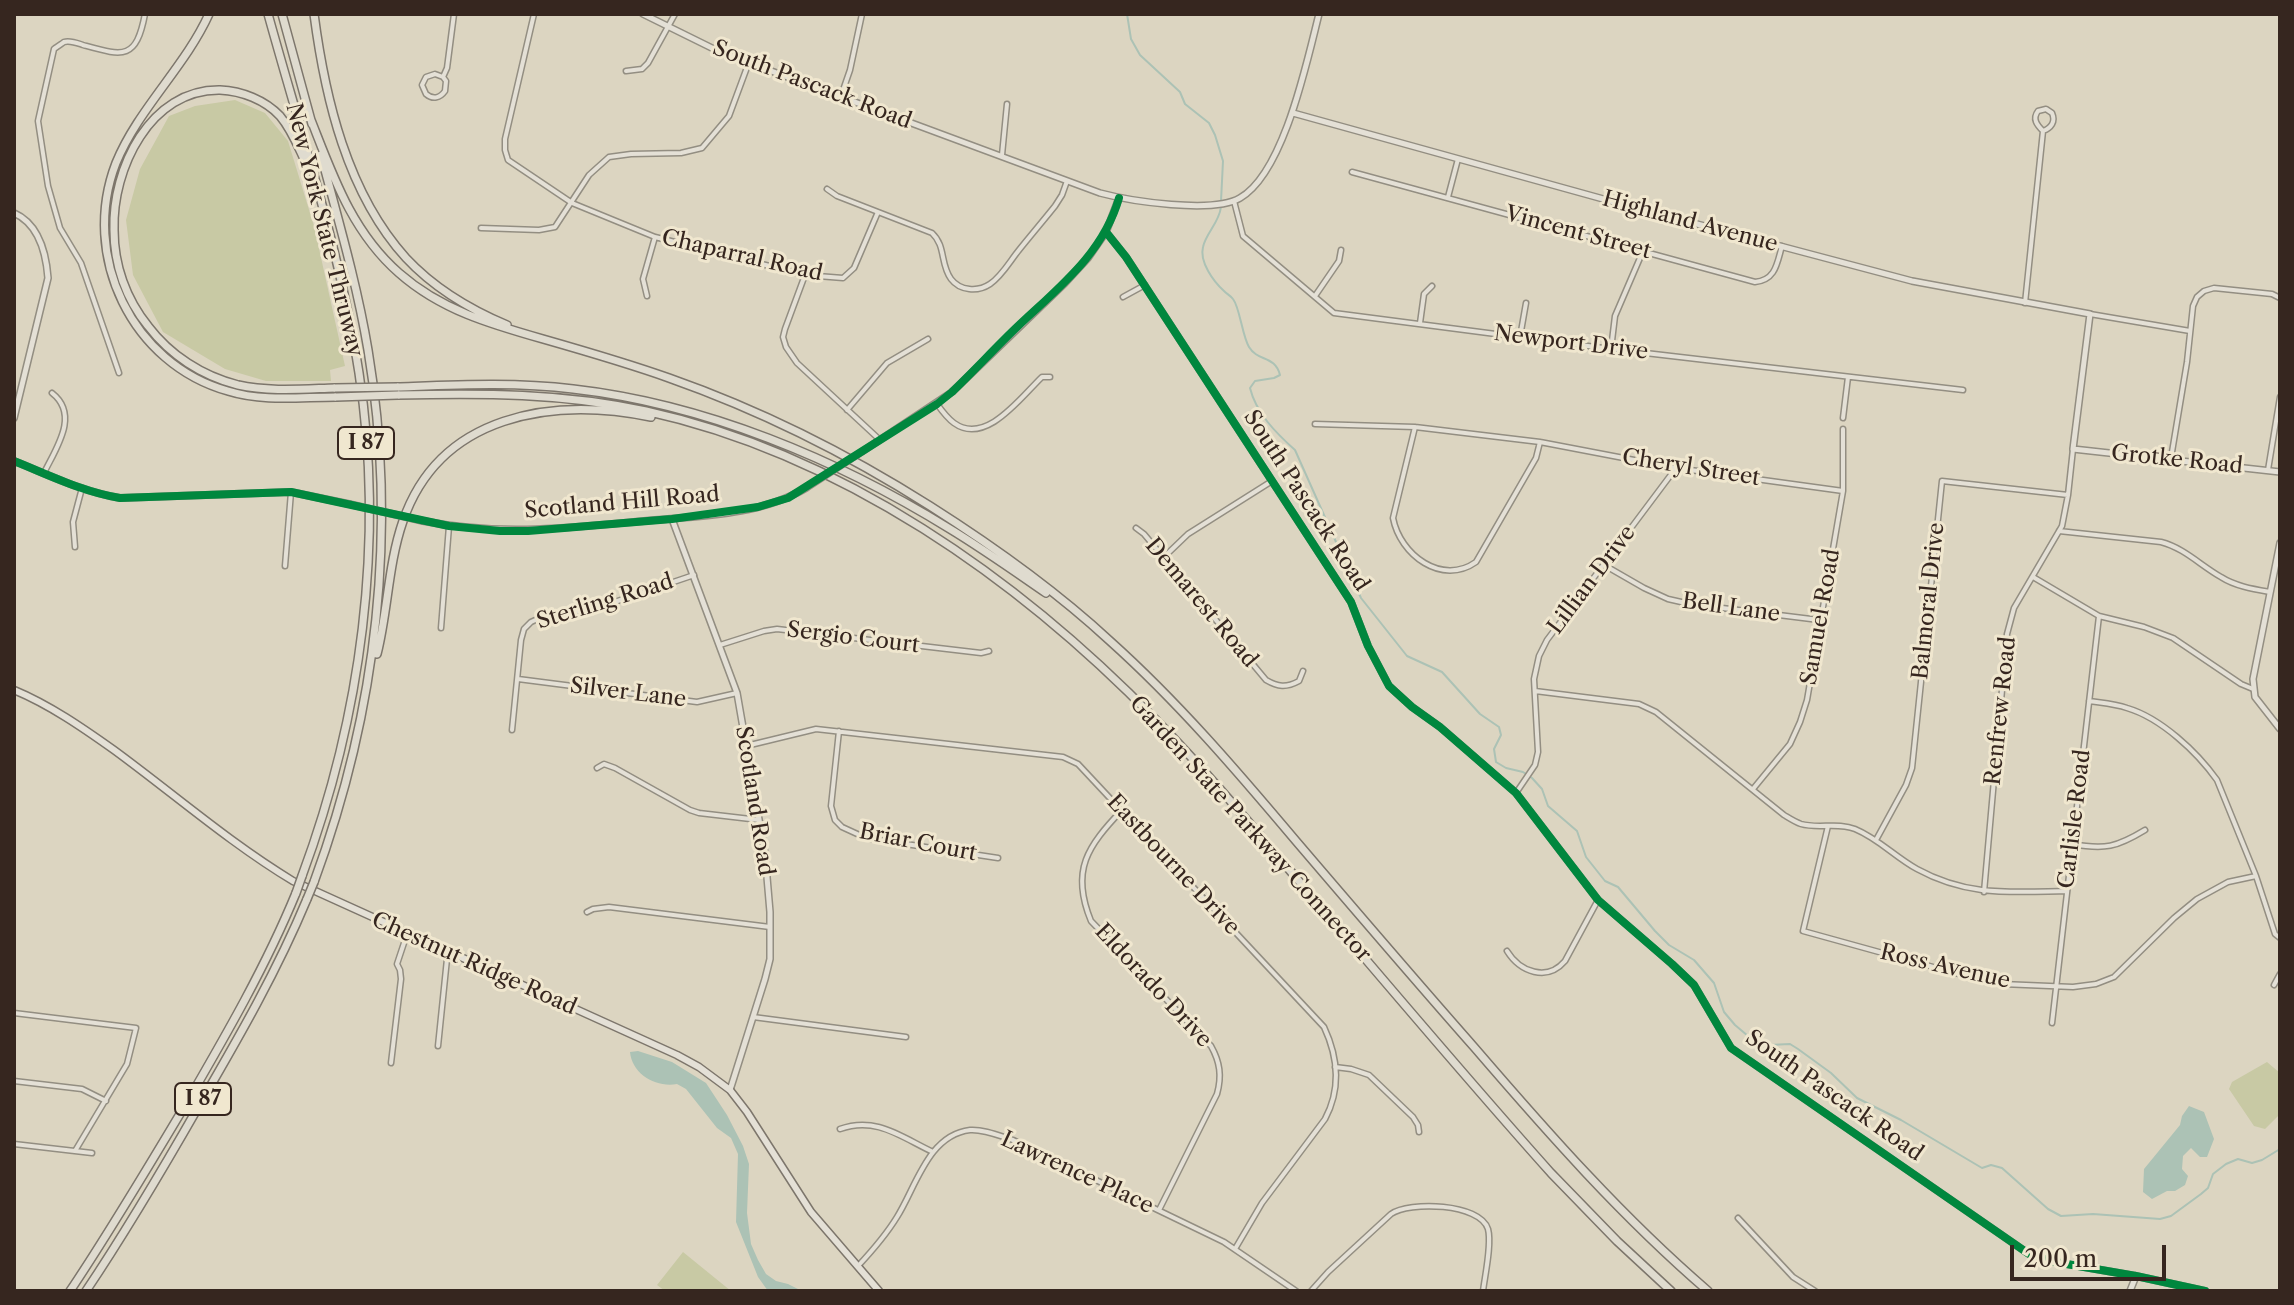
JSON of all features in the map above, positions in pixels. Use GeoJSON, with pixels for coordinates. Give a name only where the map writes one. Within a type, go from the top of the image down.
{"type":"FeatureCollection","features":[{"type":"Feature","properties":{"kind":"highway"},"geometry":{"type":"LineString","coordinates":[[209,14],[192,47],[132,133],[116,164],[104,220],[105,249],[112,277],[127,312],[143,336],[170,362],[195,378],[249,396],[277,398],[336,392]]}},
{"type":"Feature","properties":{"kind":"highway","name":"New York State Thruway"},"geometry":{"type":"LineString","coordinates":[[70,1291],[222,1041],[267,959],[296,893],[331,788],[353,696],[363,626],[368,532],[367,461],[358,371],[343,293],[268,14]]}},
{"type":"Feature","properties":{"kind":"highway","name":"New York State Thruway"},"geometry":{"type":"LineString","coordinates":[[86,1291],[166,1163],[278,964],[332,832],[366,699],[380,580],[382,509],[379,437],[371,367],[357,292],[282,14]]}},
{"type":"Feature","properties":{"kind":"highway"},"geometry":{"type":"LineString","coordinates":[[314,14],[325,81],[340,133],[363,191],[391,239],[417,269],[461,303],[539,338]]}},
{"type":"Feature","properties":{"kind":"highway"},"geometry":{"type":"LineString","coordinates":[[313,178],[287,126],[277,113],[248,95],[203,91],[187,96],[168,107],[140,137],[128,159],[115,203],[115,248],[124,283],[140,316],[163,343],[192,366],[224,381],[250,387],[336,392],[506,385],[573,389],[668,406],[731,426],[846,473],[923,513],[1084,618]]}},
{"type":"Feature","properties":{"kind":"highway"},"geometry":{"type":"LineString","coordinates":[[311,120],[339,192],[352,216],[394,269],[423,292],[447,307],[483,322],[693,387],[832,449],[969,530],[1084,618]]}},
{"type":"Feature","properties":{"kind":"highway"},"geometry":{"type":"LineString","coordinates":[[398,391],[571,398],[646,411],[719,431]]}},
{"type":"Feature","properties":{"kind":"highway"},"geometry":{"type":"LineString","coordinates":[[366,699],[404,518],[430,473],[460,444],[506,419],[560,410],[627,412],[719,431]]}},
{"type":"Feature","properties":{"kind":"highway","name":"Garden State Parkway Connector"},"geometry":{"type":"LineString","coordinates":[[719,431],[823,474],[924,530],[1017,595],[1097,662],[1203,770],[1551,1173],[1610,1235],[1671,1291]]}},
{"type":"Feature","properties":{"kind":"highway","name":"Garden State Parkway Connector"},"geometry":{"type":"LineString","coordinates":[[1084,618],[1146,674],[1212,743],[1571,1159],[1644,1234],[1708,1291]]}},
{"type":"Feature","properties":{"kind":"main road","name":"Chestnut Ridge Road"},"geometry":{"type":"LineString","coordinates":[[14,690],[93,735],[282,874],[317,894],[699,1067],[730,1090],[811,1212],[879,1291]]}},
{"type":"Feature","properties":{"kind":"street"},"geometry":{"type":"LineString","coordinates":[[119,373],[81,263],[60,228],[48,186],[38,121],[54,49],[64,42],[73,42],[123,53],[135,45],[145,14]]}},
{"type":"Feature","properties":{"kind":"street"},"geometry":{"type":"LineString","coordinates":[[443,77],[435,74],[426,77],[422,85],[426,94],[434,98],[443,94],[446,86],[443,77],[454,14]]}},
{"type":"Feature","properties":{"kind":"street","name":"Chaparral Road"},"geometry":{"type":"LineString","coordinates":[[534,14],[505,150],[508,160],[572,203],[655,237],[805,275],[843,278],[854,268],[878,212]]}},
{"type":"Feature","properties":{"kind":"street","name":"South Pascack Road"},"geometry":{"type":"LineString","coordinates":[[643,14],[720,52],[1119,198],[1209,205],[1231,202]]}},
{"type":"Feature","properties":{"kind":"street"},"geometry":{"type":"LineString","coordinates":[[626,71],[642,69],[648,63],[675,14]]}},
{"type":"Feature","properties":{"kind":"street"},"geometry":{"type":"LineString","coordinates":[[841,96],[862,14]]}},
{"type":"Feature","properties":{"kind":"street"},"geometry":{"type":"LineString","coordinates":[[1231,202],[1257,182],[1293,113],[1319,14]]}},
{"type":"Feature","properties":{"kind":"street"},"geometry":{"type":"LineString","coordinates":[[481,228],[555,227],[589,175],[609,157],[681,153],[702,148],[729,116],[749,62]]}},
{"type":"Feature","properties":{"kind":"street"},"geometry":{"type":"LineString","coordinates":[[1002,155],[1007,104]]}},
{"type":"Feature","properties":{"kind":"street"},"geometry":{"type":"LineString","coordinates":[[2025,303],[2043,131],[2035,118],[2038,111],[2046,109],[2052,113],[2053,122],[2043,131]]}},
{"type":"Feature","properties":{"kind":"street","name":"Highland Avenue"},"geometry":{"type":"LineString","coordinates":[[1293,113],[1912,281],[2090,314]]}},
{"type":"Feature","properties":{"kind":"street"},"geometry":{"type":"LineString","coordinates":[[1448,197],[1458,159]]}},
{"type":"Feature","properties":{"kind":"street","name":"Vincent Street"},"geometry":{"type":"LineString","coordinates":[[1352,172],[1755,282],[1766,280],[1773,274],[1782,246]]}},
{"type":"Feature","properties":{"kind":"street"},"geometry":{"type":"LineString","coordinates":[[827,189],[837,196],[932,233],[939,239],[952,280],[968,289],[982,289],[999,276],[1055,206],[1067,181]]}},
{"type":"Feature","properties":{"kind":"street","name":"Scotland Hill Road"},"geometry":{"type":"LineString","coordinates":[[14,461],[102,495],[136,498],[291,492],[474,529],[528,531],[672,519],[758,507],[778,502],[806,488],[937,404],[1088,258],[1106,232],[1119,198]]}},
{"type":"Feature","properties":{"kind":"street","name":"Newport Drive"},"geometry":{"type":"LineString","coordinates":[[1231,202],[1243,236],[1334,313],[1963,390]]}},
{"type":"Feature","properties":{"kind":"street"},"geometry":{"type":"LineString","coordinates":[[14,213],[29,221],[34,228],[44,254],[48,278],[14,418]]}},
{"type":"Feature","properties":{"kind":"street","name":"South Pascack Road"},"geometry":{"type":"LineString","coordinates":[[1106,232],[1145,285],[1351,602],[1368,646],[1389,686],[1516,793],[1598,900],[1694,985],[1731,1048],[2029,1254],[2055,1262],[2205,1291]]}},
{"type":"Feature","properties":{"kind":"street"},"geometry":{"type":"LineString","coordinates":[[647,296],[643,279],[655,237]]}},
{"type":"Feature","properties":{"kind":"street"},"geometry":{"type":"LineString","coordinates":[[1315,296],[1339,261],[1341,250]]}},
{"type":"Feature","properties":{"kind":"street"},"geometry":{"type":"LineString","coordinates":[[1611,349],[1615,316],[1643,251]]}},
{"type":"Feature","properties":{"kind":"street"},"geometry":{"type":"LineString","coordinates":[[805,275],[785,329],[783,337],[786,347],[797,363],[880,440]]}},
{"type":"Feature","properties":{"kind":"street"},"geometry":{"type":"LineString","coordinates":[[1123,297],[1145,285]]}},
{"type":"Feature","properties":{"kind":"street"},"geometry":{"type":"LineString","coordinates":[[1420,323],[1424,294],[1432,286]]}},
{"type":"Feature","properties":{"kind":"street"},"geometry":{"type":"LineString","coordinates":[[2171,458],[2193,306],[2197,297],[2214,288],[2272,294],[2280,298]]}},
{"type":"Feature","properties":{"kind":"street"},"geometry":{"type":"LineString","coordinates":[[1520,337],[1526,303]]}},
{"type":"Feature","properties":{"kind":"street"},"geometry":{"type":"LineString","coordinates":[[2073,449],[2090,314],[2190,331]]}},
{"type":"Feature","properties":{"kind":"street"},"geometry":{"type":"LineString","coordinates":[[847,410],[887,363],[928,339]]}},
{"type":"Feature","properties":{"kind":"street"},"geometry":{"type":"LineString","coordinates":[[937,404],[956,425],[981,429],[996,422],[1042,377],[1050,377]]}},
{"type":"Feature","properties":{"kind":"street"},"geometry":{"type":"LineString","coordinates":[[1843,418],[1848,377]]}},
{"type":"Feature","properties":{"kind":"street"},"geometry":{"type":"LineString","coordinates":[[44,473],[61,437],[66,417],[60,398],[52,393]]}},
{"type":"Feature","properties":{"kind":"street"},"geometry":{"type":"LineString","coordinates":[[2268,470],[2280,397]]}},
{"type":"Feature","properties":{"kind":"street","name":"Cheryl Street"},"geometry":{"type":"LineString","coordinates":[[1315,424],[1415,427],[1540,442],[1676,468],[1843,491]]}},
{"type":"Feature","properties":{"kind":"street"},"geometry":{"type":"LineString","coordinates":[[1415,427],[1393,518],[1395,530],[1411,554],[1444,572],[1467,568],[1476,562],[1536,458],[1540,442]]}},
{"type":"Feature","properties":{"kind":"street","name":"Samuel Road"},"geometry":{"type":"LineString","coordinates":[[1753,789],[1790,744],[1807,700],[1843,491],[1843,429]]}},
{"type":"Feature","properties":{"kind":"street","name":"Grotke Road"},"geometry":{"type":"LineString","coordinates":[[2073,449],[2280,472]]}},
{"type":"Feature","properties":{"kind":"street","name":"Renfrew Road"},"geometry":{"type":"LineString","coordinates":[[1984,892],[2007,634],[2014,608],[2059,531],[2068,495],[2073,449]]}},
{"type":"Feature","properties":{"kind":"street","name":"Lillian Drive"},"geometry":{"type":"LineString","coordinates":[[1516,793],[1530,772],[1538,752],[1534,679],[1539,656],[1547,640],[1676,468]]}},
{"type":"Feature","properties":{"kind":"street"},"geometry":{"type":"LineString","coordinates":[[1164,557],[1188,534],[1273,481]]}},
{"type":"Feature","properties":{"kind":"street","name":"Balmoral Drive"},"geometry":{"type":"LineString","coordinates":[[1876,840],[1912,768],[1942,481],[2068,495]]}},
{"type":"Feature","properties":{"kind":"street"},"geometry":{"type":"LineString","coordinates":[[75,547],[73,522],[82,488]]}},
{"type":"Feature","properties":{"kind":"street"},"geometry":{"type":"LineString","coordinates":[[285,566],[291,492]]}},
{"type":"Feature","properties":{"kind":"street","name":"Scotland Road"},"geometry":{"type":"LineString","coordinates":[[672,519],[737,693],[765,854],[770,959],[730,1090]]}},
{"type":"Feature","properties":{"kind":"street"},"geometry":{"type":"LineString","coordinates":[[441,628],[449,526]]}},
{"type":"Feature","properties":{"kind":"street","name":"Demarest Road"},"geometry":{"type":"LineString","coordinates":[[1136,528],[1164,557],[1266,680],[1288,687],[1299,681],[1303,671]]}},
{"type":"Feature","properties":{"kind":"street"},"geometry":{"type":"LineString","coordinates":[[2059,531],[2161,542],[2175,546],[2220,577],[2246,587],[2280,594]]}},
{"type":"Feature","properties":{"kind":"street"},"geometry":{"type":"LineString","coordinates":[[2280,543],[2253,679],[2255,697],[2280,729]]}},
{"type":"Feature","properties":{"kind":"street","name":"Bell Lane"},"geometry":{"type":"LineString","coordinates":[[1603,564],[1668,599],[1819,620]]}},
{"type":"Feature","properties":{"kind":"street","name":"Sterling Road"},"geometry":{"type":"LineString","coordinates":[[512,730],[521,640],[524,629],[531,622],[542,617],[594,609],[694,575]]}},
{"type":"Feature","properties":{"kind":"street"},"geometry":{"type":"LineString","coordinates":[[2033,577],[2099,616],[2173,638],[2253,689]]}},
{"type":"Feature","properties":{"kind":"street","name":"Carlisle Road"},"geometry":{"type":"LineString","coordinates":[[2052,1023],[2099,616]]}},
{"type":"Feature","properties":{"kind":"street","name":"Sergio Court"},"geometry":{"type":"LineString","coordinates":[[719,645],[777,629],[981,653],[989,651]]}},
{"type":"Feature","properties":{"kind":"street","name":"Silver Lane"},"geometry":{"type":"LineString","coordinates":[[518,679],[697,702],[737,693]]}},
{"type":"Feature","properties":{"kind":"street"},"geometry":{"type":"LineString","coordinates":[[1535,691],[1639,704],[1656,712],[1784,815],[1800,824],[1848,826],[1876,840],[1916,869],[1949,884],[1984,892],[2067,891]]}},
{"type":"Feature","properties":{"kind":"street"},"geometry":{"type":"LineString","coordinates":[[2089,701],[2131,709],[2171,733],[2197,756],[2217,780],[2256,876],[2275,934],[2280,938]]}},
{"type":"Feature","properties":{"kind":"street","name":"Eastbourne Drive"},"geometry":{"type":"LineString","coordinates":[[746,746],[816,729],[1063,757],[1078,764],[1324,1027],[1330,1039],[1336,1085],[1331,1108],[1262,1203],[1235,1249]]}},
{"type":"Feature","properties":{"kind":"street","name":"Briar Court"},"geometry":{"type":"LineString","coordinates":[[839,731],[831,806],[835,820],[842,827],[866,838],[998,858]]}},
{"type":"Feature","properties":{"kind":"street"},"geometry":{"type":"LineString","coordinates":[[597,768],[604,764],[615,768],[699,813],[759,820]]}},
{"type":"Feature","properties":{"kind":"street","name":"Eldorado Drive"},"geometry":{"type":"LineString","coordinates":[[1122,810],[1096,837],[1087,853],[1082,885],[1087,911],[1091,921],[1211,1046],[1217,1055],[1221,1080],[1217,1094],[1159,1210]]}},
{"type":"Feature","properties":{"kind":"street","name":"Ross Avenue"},"geometry":{"type":"LineString","coordinates":[[1828,826],[1803,931],[1855,943],[1928,967],[2002,984],[2073,987],[2096,984],[2114,977],[2197,899],[2228,882],[2256,876]]}},
{"type":"Feature","properties":{"kind":"street"},"geometry":{"type":"LineString","coordinates":[[2072,844],[2101,848],[2145,830]]}},
{"type":"Feature","properties":{"kind":"street"},"geometry":{"type":"LineString","coordinates":[[1507,951],[1523,969],[1546,974],[1558,969],[1598,900]]}},
{"type":"Feature","properties":{"kind":"street"},"geometry":{"type":"LineString","coordinates":[[587,912],[609,907],[770,927]]}},
{"type":"Feature","properties":{"kind":"street"},"geometry":{"type":"LineString","coordinates":[[391,1063],[401,979],[397,964],[407,934]]}},
{"type":"Feature","properties":{"kind":"street"},"geometry":{"type":"LineString","coordinates":[[438,1046],[450,953]]}},
{"type":"Feature","properties":{"kind":"street"},"geometry":{"type":"LineString","coordinates":[[2274,985],[2280,974]]}},
{"type":"Feature","properties":{"kind":"street"},"geometry":{"type":"LineString","coordinates":[[14,1013],[136,1028],[127,1064],[75,1151]]}},
{"type":"Feature","properties":{"kind":"street"},"geometry":{"type":"LineString","coordinates":[[753,1017],[906,1037]]}},
{"type":"Feature","properties":{"kind":"street"},"geometry":{"type":"LineString","coordinates":[[1335,1067],[1369,1075],[1413,1117],[1419,1132]]}},
{"type":"Feature","properties":{"kind":"street"},"geometry":{"type":"LineString","coordinates":[[14,1081],[82,1089],[106,1101]]}},
{"type":"Feature","properties":{"kind":"street"},"geometry":{"type":"LineString","coordinates":[[840,1129],[854,1124],[877,1125],[933,1152]]}},
{"type":"Feature","properties":{"kind":"street","name":"Lawrence Place"},"geometry":{"type":"LineString","coordinates":[[858,1266],[886,1234],[933,1152],[947,1140],[968,1130],[1013,1140],[1159,1210],[1224,1242],[1296,1291]]}},
{"type":"Feature","properties":{"kind":"street"},"geometry":{"type":"LineString","coordinates":[[14,1144],[92,1153]]}},
{"type":"Feature","properties":{"kind":"street"},"geometry":{"type":"LineString","coordinates":[[1311,1291],[1391,1214],[1399,1208],[1418,1206],[1464,1210],[1483,1221],[1488,1230],[1483,1291]]}},
{"type":"Feature","properties":{"kind":"street"},"geometry":{"type":"LineString","coordinates":[[1738,1218],[1793,1277],[1815,1291]]}},
{"type":"Feature","properties":{"kind":"street"},"geometry":{"type":"LineString","coordinates":[[2130,1291],[2136,1276]]}},
{"type":"Feature","properties":{"kind":"green space"},"geometry":{"type":"Polygon","coordinates":[[[235,100],[265,113],[288,141],[314,226],[345,366],[330,370],[331,381],[266,381],[225,369],[163,332],[133,275],[126,220],[140,169],[169,116],[195,106],[235,100]]]}},
{"type":"Feature","properties":{"kind":"green space"},"geometry":{"type":"Polygon","coordinates":[[[2267,1062],[2280,1073],[2280,1114],[2265,1129],[2254,1126],[2229,1089],[2232,1082],[2267,1062]]]}},
{"type":"Feature","properties":{"kind":"green space"},"geometry":{"type":"Polygon","coordinates":[[[683,1252],[731,1291],[665,1291],[657,1285],[683,1252]]]}},
{"type":"Feature","properties":{"kind":"shaded area"},"geometry":{"type":"Polygon","coordinates":[[[638,1051],[672,1062],[706,1083],[727,1115],[749,1164],[747,1213],[751,1244],[758,1260],[766,1274],[802,1291],[768,1291],[758,1277],[736,1222],[738,1154],[731,1138],[717,1128],[686,1089],[677,1084],[661,1084],[640,1073],[630,1052],[638,1051]]]}},
{"type":"Feature","properties":{"kind":"shaded area"},"geometry":{"type":"Polygon","coordinates":[[[2189,1106],[2204,1112],[2214,1139],[2207,1157],[2200,1157],[2191,1148],[2183,1156],[2182,1169],[2188,1176],[2185,1185],[2152,1199],[2143,1192],[2144,1169],[2180,1125],[2189,1106]]]}},
{"type":"Feature","properties":{"kind":"waterway"},"geometry":{"type":"LineString","coordinates":[[1127,14],[1131,39],[1140,55],[1180,92],[1185,104],[1209,123],[1223,161],[1221,201]]}},
{"type":"Feature","properties":{"kind":"waterway"},"geometry":{"type":"LineString","coordinates":[[1221,207],[1203,247],[1205,265],[1235,303],[1249,347],[1278,369],[1280,375],[1255,381],[1250,388],[1253,397],[1268,422],[1295,450],[1361,598],[1407,656],[1442,672],[1480,714],[1499,727],[1501,735],[1494,749],[1496,762],[1523,772],[1542,789],[1548,806],[1577,831],[1586,857],[1605,881],[1618,887],[1655,931],[1669,945],[1694,960],[1714,983],[1724,1012],[1735,1025],[1748,1036],[1769,1045],[1790,1044],[1831,1073],[1857,1098],[1982,1168],[1991,1165],[2002,1168],[2048,1209],[2061,1216],[2093,1214],[2160,1219],[2171,1216],[2208,1188],[2213,1174],[2226,1164],[2238,1159],[2252,1163],[2280,1149]]}},
{"type":"Feature","properties":{"kind":"cycle path"},"geometry":{"type":"LineString","coordinates":[[14,461],[79,487],[120,498],[291,492],[449,526],[500,531],[672,519],[758,507],[788,498],[952,392],[1091,253],[1112,218],[1119,198]]}},
{"type":"Feature","properties":{"kind":"cycle path"},"geometry":{"type":"LineString","coordinates":[[1106,232],[1126,257],[1351,602],[1368,646],[1389,686],[1516,793],[1598,900],[1694,985],[1731,1048],[2029,1254],[2055,1262],[2205,1291]]}}]}
